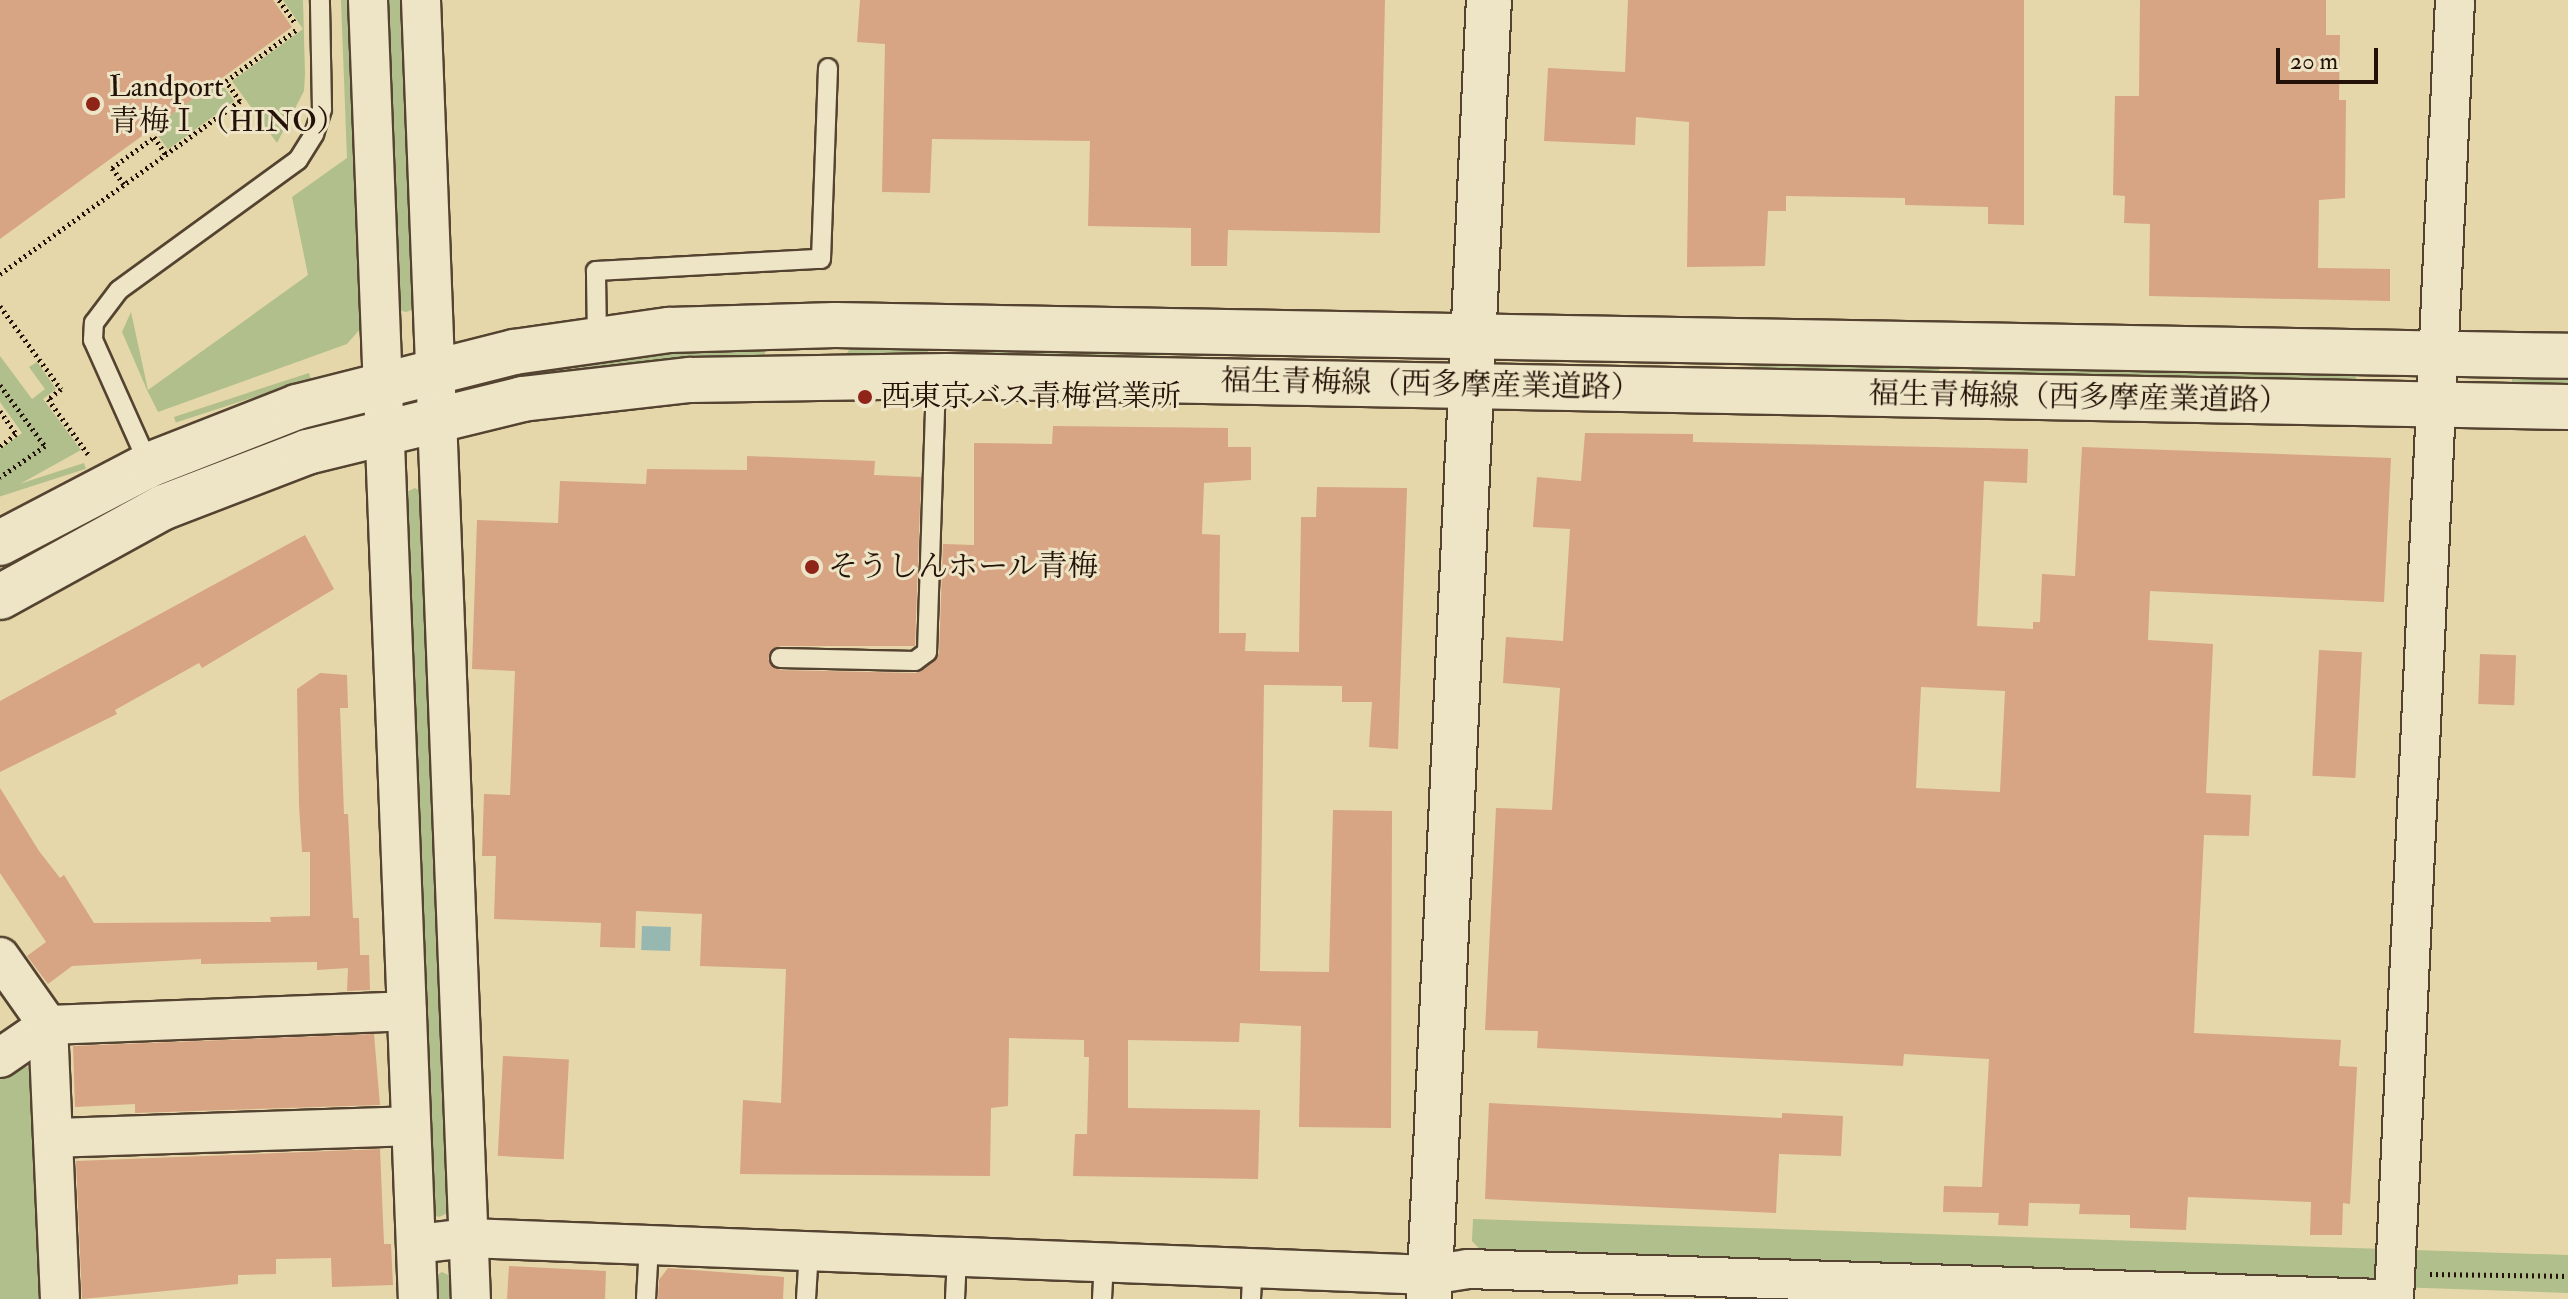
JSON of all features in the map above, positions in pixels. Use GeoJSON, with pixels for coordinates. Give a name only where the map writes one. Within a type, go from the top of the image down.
{"type":"FeatureCollection","features":[{"type":"Feature","properties":{"kind":"main road"},"geometry":{"type":"LineString","coordinates":[[1430,1287],[1489,0]]}},
{"type":"Feature","properties":{"kind":"main road","name":"福生青梅線（西多摩産業道路）"},"geometry":{"type":"LineString","coordinates":[[0,543],[149,465],[284,411],[435,369],[597,338],[807,325],[2568,356]]}},
{"type":"Feature","properties":{"kind":"main road"},"geometry":{"type":"LineString","coordinates":[[807,325],[808,375]]}},
{"type":"Feature","properties":{"kind":"main road"},"geometry":{"type":"LineString","coordinates":[[942,376],[949,327]]}},
{"type":"Feature","properties":{"kind":"main road"},"geometry":{"type":"LineString","coordinates":[[1953,396],[1955,344]]}},
{"type":"Feature","properties":{"kind":"main road","name":"福生青梅線（西多摩産業道路）"},"geometry":{"type":"LineString","coordinates":[[0,597],[199,492],[385,431],[593,388],[808,375],[942,376],[2568,407]]}},
{"type":"Feature","properties":{"kind":"street"},"geometry":{"type":"LineString","coordinates":[[368,0],[418,1299]]}},
{"type":"Feature","properties":{"kind":"street"},"geometry":{"type":"LineString","coordinates":[[421,0],[471,1299]]}},
{"type":"Feature","properties":{"kind":"street"},"geometry":{"type":"LineString","coordinates":[[2394,1299],[2455,0]]}},
{"type":"Feature","properties":{"kind":"street"},"geometry":{"type":"LineString","coordinates":[[0,957],[48,1025],[60,1299]]}},
{"type":"Feature","properties":{"kind":"street"},"geometry":{"type":"LineString","coordinates":[[0,1058],[48,1025],[407,1011]]}},
{"type":"Feature","properties":{"kind":"street"},"geometry":{"type":"LineString","coordinates":[[53,1138],[411,1126]]}},
{"type":"Feature","properties":{"kind":"street"},"geometry":{"type":"LineString","coordinates":[[416,1244],[468,1238],[1104,1261],[1252,1283],[1430,1287],[1468,1269],[1737,1288],[2380,1299]]}},
{"type":"Feature","properties":{"kind":"lane"},"geometry":{"type":"LineString","coordinates":[[149,465],[93,340],[94,323],[119,290],[298,160],[314,134],[322,109],[320,0]]}},
{"type":"Feature","properties":{"kind":"lane"},"geometry":{"type":"LineString","coordinates":[[597,338],[596,271],[821,259],[828,68]]}},
{"type":"Feature","properties":{"kind":"lane"},"geometry":{"type":"LineString","coordinates":[[780,658],[915,661],[927,652],[942,376]]}},
{"type":"Feature","properties":{"kind":"lane"},"geometry":{"type":"LineString","coordinates":[[646,1299],[649,1245]]}},
{"type":"Feature","properties":{"kind":"lane"},"geometry":{"type":"LineString","coordinates":[[806,1299],[809,1250]]}},
{"type":"Feature","properties":{"kind":"lane"},"geometry":{"type":"LineString","coordinates":[[955,1299],[957,1256]]}},
{"type":"Feature","properties":{"kind":"lane"},"geometry":{"type":"LineString","coordinates":[[1102,1299],[1104,1261]]}},
{"type":"Feature","properties":{"kind":"path"},"geometry":{"type":"LineString","coordinates":[[0,274],[240,101],[226,81],[299,28],[279,0]]}},
{"type":"Feature","properties":{"kind":"path"},"geometry":{"type":"LineString","coordinates":[[124,184],[112,168],[154,137],[167,155]]}},
{"type":"Feature","properties":{"kind":"path"},"geometry":{"type":"LineString","coordinates":[[0,306],[61,389],[48,399],[88,454]]}},
{"type":"Feature","properties":{"kind":"path"},"geometry":{"type":"LineString","coordinates":[[0,385],[45,446],[0,477]]}},
{"type":"Feature","properties":{"kind":"path"},"geometry":{"type":"LineString","coordinates":[[0,411],[16,434],[0,446]]}},
{"type":"Feature","properties":{"kind":"green space"},"geometry":{"type":"Polygon","coordinates":[[[283,0],[303,0],[305,74],[304,91],[277,143],[232,81],[303,29],[283,0]]]}},
{"type":"Feature","properties":{"kind":"green space"},"geometry":{"type":"Polygon","coordinates":[[[341,0],[348,0],[360,329],[347,344],[158,412],[147,390],[122,332],[131,312],[148,390],[308,275],[292,197],[347,158],[341,0]]]}},
{"type":"Feature","properties":{"kind":"green space"},"geometry":{"type":"Polygon","coordinates":[[[380,0],[409,0],[414,309],[406,312],[398,310],[380,0]]]}},
{"type":"Feature","properties":{"kind":"green space"},"geometry":{"type":"Polygon","coordinates":[[[219,80],[234,101],[168,149],[153,128],[219,80]]]}},
{"type":"Feature","properties":{"kind":"green space"},"geometry":{"type":"Polygon","coordinates":[[[767,347],[764,356],[506,378],[509,373],[683,350],[767,347]]]}},
{"type":"Feature","properties":{"kind":"green space"},"geometry":{"type":"Polygon","coordinates":[[[851,347],[925,348],[931,355],[852,356],[847,353],[851,347]]]}},
{"type":"Feature","properties":{"kind":"green space"},"geometry":{"type":"Polygon","coordinates":[[[971,350],[1141,353],[1205,362],[965,356],[971,350]]]}},
{"type":"Feature","properties":{"kind":"green space"},"geometry":{"type":"Polygon","coordinates":[[[0,356],[32,399],[45,389],[29,367],[37,362],[56,389],[43,399],[81,450],[0,495],[0,449],[22,433],[0,402],[0,356]]]}},
{"type":"Feature","properties":{"kind":"green space"},"geometry":{"type":"Polygon","coordinates":[[[1745,359],[1789,365],[1937,367],[1941,372],[1805,374],[1744,365],[1556,360],[1745,359]]]}},
{"type":"Feature","properties":{"kind":"green space"},"geometry":{"type":"Polygon","coordinates":[[[1972,368],[2353,374],[2357,379],[1970,377],[1972,368]]]}},
{"type":"Feature","properties":{"kind":"green space"},"geometry":{"type":"Polygon","coordinates":[[[309,373],[311,379],[176,423],[174,417],[309,373]]]}},
{"type":"Feature","properties":{"kind":"green space"},"geometry":{"type":"Polygon","coordinates":[[[2512,374],[2568,375],[2568,385],[2512,384],[2512,374]]]}},
{"type":"Feature","properties":{"kind":"green space"},"geometry":{"type":"Polygon","coordinates":[[[84,463],[86,469],[0,497],[0,490],[84,463]]]}},
{"type":"Feature","properties":{"kind":"green space"},"geometry":{"type":"Polygon","coordinates":[[[415,488],[425,494],[452,1211],[439,1217],[430,1214],[400,495],[415,488]]]}},
{"type":"Feature","properties":{"kind":"green space"},"geometry":{"type":"Polygon","coordinates":[[[21,1064],[35,1071],[43,1299],[0,1299],[0,1078],[21,1064]]]}},
{"type":"Feature","properties":{"kind":"green space"},"geometry":{"type":"Polygon","coordinates":[[[1473,1219],[2568,1255],[2568,1293],[1486,1256],[1472,1241],[1473,1219]]]}},
{"type":"Feature","properties":{"kind":"green space"},"geometry":{"type":"Polygon","coordinates":[[[442,1272],[455,1278],[459,1299],[428,1299],[431,1278],[442,1272]]]}},
{"type":"Feature","properties":{"kind":"water"},"geometry":{"type":"Polygon","coordinates":[[[642,926],[671,927],[670,951],[641,950],[642,926]]]}},
{"type":"Feature","properties":{"kind":"building","name":"Landport 青梅Ⅰ（HINO）"},"geometry":{"type":"Polygon","coordinates":[[[0,0],[273,0],[292,27],[0,239],[0,0]]]}},
{"type":"Feature","properties":{"kind":"building"},"geometry":{"type":"Polygon","coordinates":[[[860,0],[1385,0],[1380,233],[1228,230],[1227,266],[1191,266],[1191,228],[1088,226],[1090,141],[932,139],[930,193],[882,192],[885,44],[857,42],[860,0]]]}},
{"type":"Feature","properties":{"kind":"building"},"geometry":{"type":"Polygon","coordinates":[[[1628,0],[2024,0],[2024,225],[1988,224],[1988,207],[1905,205],[1905,198],[1786,196],[1786,211],[1768,211],[1765,266],[1687,267],[1689,122],[1636,117],[1635,145],[1544,141],[1548,68],[1625,72],[1628,0]]]}},
{"type":"Feature","properties":{"kind":"building"},"geometry":{"type":"Polygon","coordinates":[[[2140,0],[2326,0],[2326,35],[2340,35],[2339,100],[2346,100],[2345,198],[2319,200],[2318,268],[2390,269],[2390,301],[2149,296],[2150,224],[2124,223],[2125,196],[2113,195],[2115,96],[2139,96],[2140,0]]]}},
{"type":"Feature","properties":{"kind":"building"},"geometry":{"type":"Polygon","coordinates":[[[1053,426],[1228,428],[1228,447],[1251,447],[1251,480],[1204,483],[1202,534],[1220,535],[1219,633],[1246,633],[1245,651],[1299,652],[1301,517],[1316,517],[1317,487],[1407,488],[1398,749],[1369,747],[1372,702],[1342,702],[1342,686],[1264,685],[1260,971],[1329,972],[1333,810],[1392,811],[1391,1128],[1299,1127],[1301,1026],[1240,1023],[1239,1042],[1128,1040],[1128,1108],[1260,1110],[1258,1179],[1073,1176],[1075,1134],[1087,1134],[1089,1057],[1084,1057],[1084,1040],[1009,1038],[1008,1106],[991,1108],[990,1176],[740,1174],[743,1100],[781,1103],[786,969],[700,966],[702,914],[636,911],[635,948],[600,947],[601,923],[494,919],[496,856],[482,856],[484,794],[510,795],[515,671],[472,669],[477,520],[558,523],[560,481],[646,484],[647,469],[747,470],[747,456],[875,461],[874,475],[921,477],[915,646],[780,646],[768,659],[780,670],[916,673],[939,653],[943,544],[974,545],[974,443],[1052,444],[1053,426]]]}},
{"type":"Feature","properties":{"kind":"building"},"geometry":{"type":"Polygon","coordinates":[[[1585,433],[1693,434],[1693,442],[2028,449],[2027,483],[1984,481],[1977,626],[2033,629],[2033,622],[2040,622],[2042,574],[2075,576],[2082,447],[2391,458],[2384,602],[2150,591],[2148,640],[2213,644],[2206,793],[2251,795],[2249,836],[2204,835],[2194,1033],[2341,1040],[2339,1066],[2357,1067],[2350,1204],[2343,1203],[2342,1235],[2310,1235],[2311,1202],[2188,1197],[2186,1230],[2130,1228],[2130,1215],[2079,1214],[2080,1204],[2029,1203],[2028,1226],[1998,1225],[1999,1213],[1943,1212],[1944,1186],[1982,1187],[1989,1059],[1904,1054],[1903,1066],[1537,1048],[1538,1031],[1485,1030],[1496,808],[1552,810],[1560,688],[1503,683],[1506,637],[1563,641],[1570,529],[1533,527],[1537,477],[1581,481],[1585,433]],[[1921,687],[1916,788],[2000,792],[2005,691],[1921,687]]]}},
{"type":"Feature","properties":{"kind":"building"},"geometry":{"type":"Polygon","coordinates":[[[305,535],[334,589],[202,668],[199,663],[115,710],[117,714],[0,772],[0,701],[305,535]]]}},
{"type":"Feature","properties":{"kind":"building"},"geometry":{"type":"Polygon","coordinates":[[[2319,650],[2362,652],[2355,778],[2312,776],[2319,650]]]}},
{"type":"Feature","properties":{"kind":"building"},"geometry":{"type":"Polygon","coordinates":[[[2480,654],[2516,655],[2514,705],[2478,704],[2480,654]]]}},
{"type":"Feature","properties":{"kind":"building"},"geometry":{"type":"Polygon","coordinates":[[[320,673],[347,675],[348,708],[340,708],[344,814],[348,814],[353,918],[359,918],[360,955],[369,955],[370,990],[347,991],[348,968],[317,970],[317,962],[201,964],[201,959],[72,966],[48,984],[27,956],[46,942],[0,873],[0,788],[39,851],[60,878],[64,875],[94,923],[271,922],[270,917],[310,916],[310,852],[302,852],[299,805],[297,689],[320,673]]]}},
{"type":"Feature","properties":{"kind":"building"},"geometry":{"type":"Polygon","coordinates":[[[374,1034],[380,1105],[135,1113],[135,1104],[75,1107],[73,1046],[374,1034]]]}},
{"type":"Feature","properties":{"kind":"building"},"geometry":{"type":"Polygon","coordinates":[[[503,1056],[569,1059],[564,1159],[498,1156],[503,1056]]]}},
{"type":"Feature","properties":{"kind":"building"},"geometry":{"type":"Polygon","coordinates":[[[1489,1103],[1782,1118],[1782,1113],[1843,1116],[1841,1156],[1779,1154],[1776,1213],[1485,1199],[1489,1103]]]}},
{"type":"Feature","properties":{"kind":"building"},"geometry":{"type":"Polygon","coordinates":[[[380,1149],[384,1244],[391,1244],[393,1285],[332,1287],[331,1258],[276,1259],[276,1274],[238,1275],[238,1284],[82,1299],[76,1161],[380,1149]]]}},
{"type":"Feature","properties":{"kind":"building"},"geometry":{"type":"Polygon","coordinates":[[[509,1266],[606,1271],[605,1299],[507,1299],[509,1266]]]}},
{"type":"Feature","properties":{"kind":"building"},"geometry":{"type":"Polygon","coordinates":[[[668,1268],[784,1277],[783,1299],[658,1299],[659,1280],[668,1268]]]}},
{"type":"Feature","properties":{"kind":"place","name":"Landport 青梅Ⅰ（HINO）"},"geometry":{"type":"Point","coordinates":[93,104]}},
{"type":"Feature","properties":{"kind":"place","name":"西東京バス青梅営業所"},"geometry":{"type":"Point","coordinates":[865,397]}},
{"type":"Feature","properties":{"kind":"place","name":"そうしんホール青梅"},"geometry":{"type":"Point","coordinates":[812,567]}}]}
